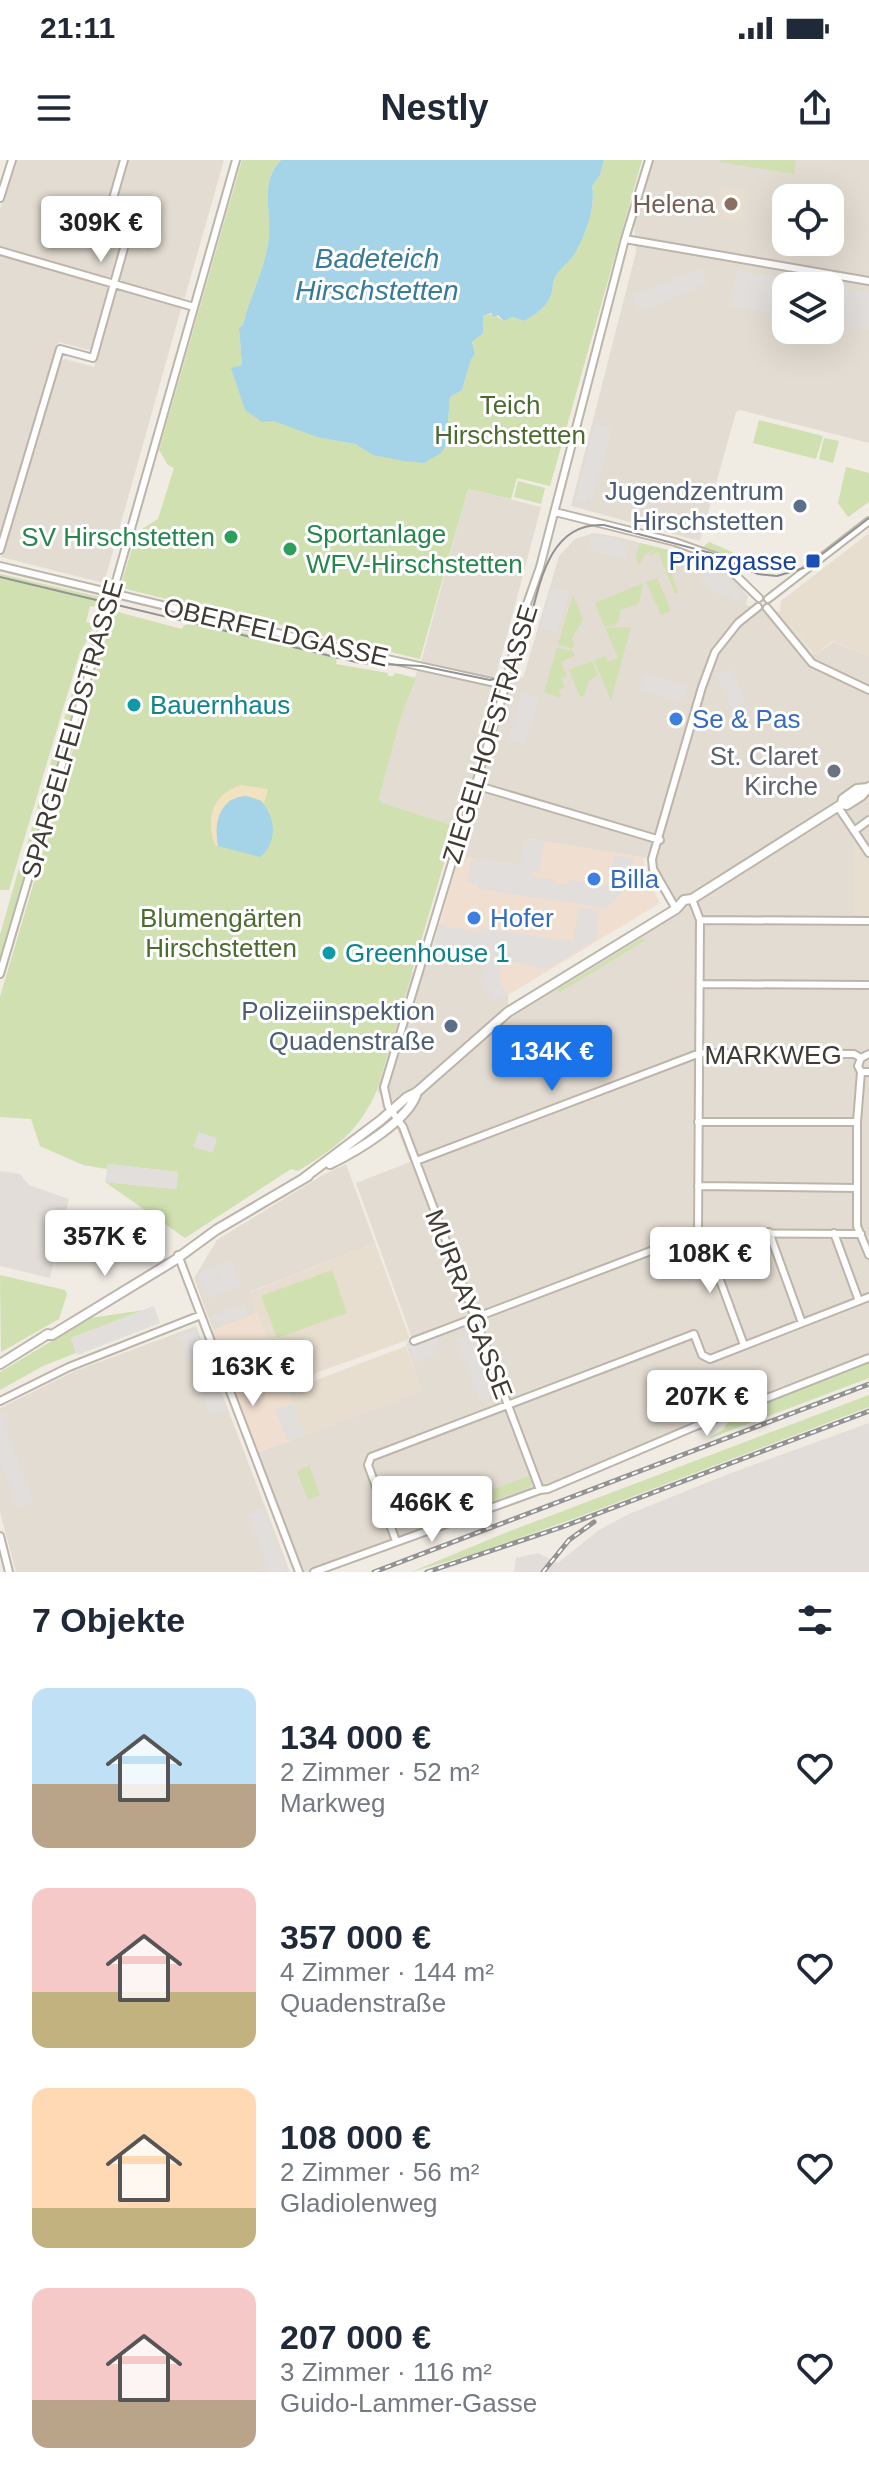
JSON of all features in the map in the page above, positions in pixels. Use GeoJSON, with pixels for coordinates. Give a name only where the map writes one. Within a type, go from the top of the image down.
{"type":"FeatureCollection","features":[{"type":"Feature","properties":{"kind":"street"},"geometry":{"type":"LineString","coordinates":[[0,198],[12,160]]}},
{"type":"Feature","properties":{"kind":"street"},"geometry":{"type":"LineString","coordinates":[[0,550],[60,349],[93,358],[135,209],[112,202],[124,160]]}},
{"type":"Feature","properties":{"kind":"street","name":"SPARGELFELDSTRASSE"},"geometry":{"type":"LineString","coordinates":[[0,974],[236,160]]}},
{"type":"Feature","properties":{"kind":"street","name":"ZIEGELHOFSTRASSE"},"geometry":{"type":"LineString","coordinates":[[394,1114],[388,1106],[384,1087],[505,685],[521,621],[535,584],[625,239],[649,160]]}},
{"type":"Feature","properties":{"kind":"street"},"geometry":{"type":"LineString","coordinates":[[625,239],[869,281]]}},
{"type":"Feature","properties":{"kind":"street"},"geometry":{"type":"LineString","coordinates":[[0,251],[194,307]]}},
{"type":"Feature","properties":{"kind":"street"},"geometry":{"type":"LineString","coordinates":[[555,512],[675,542],[717,557],[759,598]]}},
{"type":"Feature","properties":{"kind":"street"},"geometry":{"type":"LineString","coordinates":[[767,608],[768,599],[869,521]]}},
{"type":"Feature","properties":{"kind":"street","name":"OBERFELDGASSE"},"geometry":{"type":"LineString","coordinates":[[0,566],[505,685]]}},
{"type":"Feature","properties":{"kind":"street"},"geometry":{"type":"LineString","coordinates":[[759,598],[768,599]]}},
{"type":"Feature","properties":{"kind":"street"},"geometry":{"type":"LineString","coordinates":[[758,607],[759,598]]}},
{"type":"Feature","properties":{"kind":"street"},"geometry":{"type":"LineString","coordinates":[[676,909],[653,869],[652,859],[702,687],[715,652],[738,623],[758,607],[767,608],[812,663],[869,690]]}},
{"type":"Feature","properties":{"kind":"street"},"geometry":{"type":"LineString","coordinates":[[475,785],[660,840]]}},
{"type":"Feature","properties":{"kind":"street"},"geometry":{"type":"LineString","coordinates":[[0,1364],[171,1256],[178,1255],[368,1142],[394,1114],[415,1102],[417,1092],[508,1012],[676,909],[690,906],[692,899],[840,806],[847,805],[868,787]]}},
{"type":"Feature","properties":{"kind":"street"},"geometry":{"type":"LineString","coordinates":[[840,806],[869,853]]}},
{"type":"Feature","properties":{"kind":"street"},"geometry":{"type":"LineString","coordinates":[[854,831],[869,820]]}},
{"type":"Feature","properties":{"kind":"street"},"geometry":{"type":"LineString","coordinates":[[692,899],[700,920],[698,1233],[707,1245],[744,1345]]}},
{"type":"Feature","properties":{"kind":"street"},"geometry":{"type":"LineString","coordinates":[[700,920],[869,921]]}},
{"type":"Feature","properties":{"kind":"street"},"geometry":{"type":"LineString","coordinates":[[700,984],[869,985]]}},
{"type":"Feature","properties":{"kind":"street","name":"MARKWEG"},"geometry":{"type":"LineString","coordinates":[[416,1161],[700,1053],[854,1054],[861,1058]]}},
{"type":"Feature","properties":{"kind":"street"},"geometry":{"type":"LineString","coordinates":[[869,1054],[861,1058],[858,1066],[865,1072],[857,1122],[857,1226],[869,1255]]}},
{"type":"Feature","properties":{"kind":"street","name":"MURRAYGASSE"},"geometry":{"type":"LineString","coordinates":[[394,1114],[416,1161],[540,1490]]}},
{"type":"Feature","properties":{"kind":"street"},"geometry":{"type":"LineString","coordinates":[[698,1122],[857,1122]]}},
{"type":"Feature","properties":{"kind":"street"},"geometry":{"type":"LineString","coordinates":[[698,1186],[857,1188]]}},
{"type":"Feature","properties":{"kind":"street"},"geometry":{"type":"LineString","coordinates":[[769,1232],[802,1323]]}},
{"type":"Feature","properties":{"kind":"street"},"geometry":{"type":"LineString","coordinates":[[414,1341],[698,1233],[861,1234]]}},
{"type":"Feature","properties":{"kind":"street"},"geometry":{"type":"LineString","coordinates":[[834,1233],[859,1301]]}},
{"type":"Feature","properties":{"kind":"street"},"geometry":{"type":"LineString","coordinates":[[178,1255],[299,1572]]}},
{"type":"Feature","properties":{"kind":"street"},"geometry":{"type":"LineString","coordinates":[[396,1541],[368,1465],[371,1457],[694,1334],[706,1358],[869,1297]]}},
{"type":"Feature","properties":{"kind":"street"},"geometry":{"type":"LineString","coordinates":[[0,1401],[69,1367],[201,1315]]}},
{"type":"Feature","properties":{"kind":"street"},"geometry":{"type":"LineString","coordinates":[[314,1572],[548,1489],[869,1358]]}},
{"type":"Feature","properties":{"kind":"street"},"geometry":{"type":"LineString","coordinates":[[0,1536],[9,1572]]}},
{"type":"Feature","properties":{"kind":"shaded area"},"geometry":{"type":"Polygon","coordinates":[[[15,160],[120,160],[105,208],[129,218],[112,276],[0,247],[0,210],[15,160]]]}},
{"type":"Feature","properties":{"kind":"shaded area"},"geometry":{"type":"Polygon","coordinates":[[[127,160],[224,160],[185,297],[181,299],[121,282],[119,277],[140,203],[120,197],[118,192],[127,160]]]}},
{"type":"Feature","properties":{"kind":"shaded area"},"geometry":{"type":"Polygon","coordinates":[[[652,160],[869,160],[869,443],[740,410],[736,412],[700,541],[571,506],[636,252],[634,222],[652,160]]]}},
{"type":"Feature","properties":{"kind":"shaded area","name":"Helena"},"geometry":{"type":"Polygon","coordinates":[[[721,186],[746,190],[740,223],[716,217],[721,186]]]}},
{"type":"Feature","properties":{"kind":"shaded area"},"geometry":{"type":"Polygon","coordinates":[[[0,254],[107,284],[109,288],[92,348],[88,350],[59,342],[0,539],[0,254]]]}},
{"type":"Feature","properties":{"kind":"shaded area"},"geometry":{"type":"Polygon","coordinates":[[[701,268],[707,284],[639,312],[632,296],[701,268]]]}},
{"type":"Feature","properties":{"kind":"shaded area"},"geometry":{"type":"Polygon","coordinates":[[[736,270],[772,276],[772,313],[730,306],[736,270]]]}},
{"type":"Feature","properties":{"kind":"shaded area"},"geometry":{"type":"Polygon","coordinates":[[[119,288],[180,305],[181,309],[104,583],[1,557],[61,361],[65,359],[94,367],[115,290],[119,288]]]}},
{"type":"Feature","properties":{"kind":"shaded area"},"geometry":{"type":"Polygon","coordinates":[[[844,288],[869,292],[869,330],[844,325],[844,288]]]}},
{"type":"Feature","properties":{"kind":"shaded area"},"geometry":{"type":"Polygon","coordinates":[[[595,423],[612,427],[593,499],[588,497],[586,504],[575,502],[595,423]]]}},
{"type":"Feature","properties":{"kind":"shaded area"},"geometry":{"type":"Polygon","coordinates":[[[468,489],[541,507],[497,673],[523,678],[559,556],[575,539],[594,533],[707,561],[733,577],[748,596],[746,605],[780,612],[812,653],[817,654],[833,642],[869,656],[869,1358],[548,1489],[315,1572],[299,1572],[257,1453],[422,1391],[406,1344],[413,1341],[356,1183],[410,1162],[394,1121],[474,1040],[391,1111],[377,1090],[411,974],[432,951],[501,963],[499,981],[508,995],[508,1012],[676,909],[653,869],[652,859],[530,839],[524,842],[521,865],[475,860],[459,856],[466,826],[455,826],[382,803],[379,797],[402,713],[422,658],[468,489]]]}},
{"type":"Feature","properties":{"kind":"shaded area"},"geometry":{"type":"Polygon","coordinates":[[[592,533],[629,543],[625,559],[588,550],[592,533]]]}},
{"type":"Feature","properties":{"kind":"shaded area"},"geometry":{"type":"Polygon","coordinates":[[[869,533],[869,656],[832,641],[817,654],[813,653],[780,612],[781,601],[869,533]]]}},
{"type":"Feature","properties":{"kind":"shaded area"},"geometry":{"type":"Polygon","coordinates":[[[704,563],[722,573],[743,595],[734,603],[727,594],[722,597],[698,580],[704,563]]]}},
{"type":"Feature","properties":{"kind":"shaded area"},"geometry":{"type":"Polygon","coordinates":[[[552,587],[569,591],[557,633],[540,628],[552,587]]]}},
{"type":"Feature","properties":{"kind":"shaded area"},"geometry":{"type":"Polygon","coordinates":[[[732,669],[746,702],[732,711],[717,676],[732,669]]]}},
{"type":"Feature","properties":{"kind":"shaded area"},"geometry":{"type":"Polygon","coordinates":[[[644,673],[688,687],[685,697],[680,702],[639,690],[644,673]]]}},
{"type":"Feature","properties":{"kind":"shaded area"},"geometry":{"type":"Polygon","coordinates":[[[522,693],[539,698],[525,745],[508,740],[522,693]]]}},
{"type":"Feature","properties":{"kind":"shaded area"},"geometry":{"type":"Polygon","coordinates":[[[530,839],[643,857],[646,876],[660,903],[508,995],[499,981],[501,963],[432,951],[459,856],[521,865],[524,841],[529,842],[530,839]]]}},
{"type":"Feature","properties":{"kind":"shaded area"},"geometry":{"type":"Polygon","coordinates":[[[530,839],[544,841],[539,871],[533,871],[532,877],[554,879],[554,883],[568,885],[569,880],[609,886],[614,855],[634,859],[632,867],[638,883],[622,892],[606,908],[478,889],[478,884],[467,881],[470,862],[478,859],[521,865],[524,841],[529,842],[530,839]]]}},
{"type":"Feature","properties":{"kind":"shaded area"},"geometry":{"type":"Polygon","coordinates":[[[853,840],[869,863],[869,917],[854,918],[853,840]]]}},
{"type":"Feature","properties":{"kind":"shaded area"},"geometry":{"type":"Polygon","coordinates":[[[579,908],[599,911],[596,939],[547,969],[502,960],[499,981],[508,995],[492,1001],[482,985],[486,960],[432,951],[439,923],[480,932],[482,928],[573,942],[579,908]]]}},
{"type":"Feature","properties":{"kind":"shaded area"},"geometry":{"type":"Polygon","coordinates":[[[199,1132],[217,1138],[213,1153],[193,1147],[199,1132]]]}},
{"type":"Feature","properties":{"kind":"shaded area"},"geometry":{"type":"Polygon","coordinates":[[[108,1164],[178,1172],[176,1189],[105,1182],[108,1164]]]}},
{"type":"Feature","properties":{"kind":"shaded area"},"geometry":{"type":"Polygon","coordinates":[[[346,1164],[375,1243],[250,1292],[257,1313],[213,1330],[194,1278],[217,1240],[346,1164]]]}},
{"type":"Feature","properties":{"kind":"shaded area"},"geometry":{"type":"Polygon","coordinates":[[[0,1171],[20,1174],[29,1185],[69,1199],[50,1278],[0,1266],[0,1171]]]}},
{"type":"Feature","properties":{"kind":"shaded area"},"geometry":{"type":"Polygon","coordinates":[[[375,1243],[410,1339],[285,1384],[249,1293],[375,1243]]]}},
{"type":"Feature","properties":{"kind":"shaded area"},"geometry":{"type":"Polygon","coordinates":[[[231,1260],[241,1286],[207,1299],[197,1273],[213,1266],[223,1287],[215,1266],[231,1260]]]}},
{"type":"Feature","properties":{"kind":"shaded area"},"geometry":{"type":"Polygon","coordinates":[[[244,1304],[248,1315],[223,1324],[221,1320],[212,1323],[210,1317],[244,1304]]]}},
{"type":"Feature","properties":{"kind":"shaded area"},"geometry":{"type":"Polygon","coordinates":[[[154,1306],[160,1323],[77,1355],[71,1338],[154,1306]]]}},
{"type":"Feature","properties":{"kind":"shaded area"},"geometry":{"type":"Polygon","coordinates":[[[257,1313],[305,1435],[257,1453],[210,1331],[257,1313]]]}},
{"type":"Feature","properties":{"kind":"shaded area"},"geometry":{"type":"Polygon","coordinates":[[[196,1326],[290,1572],[16,1572],[0,1512],[0,1408],[75,1371],[196,1326]]]}},
{"type":"Feature","properties":{"kind":"shaded area"},"geometry":{"type":"Polygon","coordinates":[[[196,1329],[226,1410],[210,1416],[181,1340],[177,1341],[175,1337],[196,1329]]]}},
{"type":"Feature","properties":{"kind":"shaded area"},"geometry":{"type":"Polygon","coordinates":[[[438,1329],[440,1336],[434,1355],[415,1363],[407,1341],[438,1329]]]}},
{"type":"Feature","properties":{"kind":"shaded area"},"geometry":{"type":"Polygon","coordinates":[[[472,1333],[495,1395],[480,1401],[456,1339],[472,1333]]]}},
{"type":"Feature","properties":{"kind":"shaded area"},"geometry":{"type":"Polygon","coordinates":[[[237,1346],[243,1349],[249,1347],[252,1358],[272,1351],[277,1364],[233,1381],[228,1367],[233,1365],[232,1360],[225,1361],[221,1352],[237,1346]]]}},
{"type":"Feature","properties":{"kind":"shaded area"},"geometry":{"type":"Polygon","coordinates":[[[406,1346],[422,1391],[305,1435],[288,1391],[406,1346]]]}},
{"type":"Feature","properties":{"kind":"shaded area"},"geometry":{"type":"Polygon","coordinates":[[[293,1403],[305,1435],[287,1441],[275,1409],[293,1403]]]}},
{"type":"Feature","properties":{"kind":"shaded area"},"geometry":{"type":"Polygon","coordinates":[[[4,1413],[6,1420],[3,1422],[34,1502],[18,1508],[0,1462],[0,1414],[4,1413]]]}},
{"type":"Feature","properties":{"kind":"shaded area"},"geometry":{"type":"Polygon","coordinates":[[[869,1423],[869,1572],[514,1572],[516,1558],[538,1553],[558,1563],[599,1530],[629,1514],[869,1423]]]}},
{"type":"Feature","properties":{"kind":"shaded area"},"geometry":{"type":"Polygon","coordinates":[[[414,1491],[420,1508],[397,1516],[391,1499],[414,1491]]]}},
{"type":"Feature","properties":{"kind":"shaded area"},"geometry":{"type":"Polygon","coordinates":[[[264,1509],[287,1571],[270,1572],[248,1515],[264,1509]]]}},
{"type":"Feature","properties":{"kind":"green space","name":"Teich Hirschstetten"},"geometry":{"type":"Polygon","coordinates":[[[242,160],[281,160],[269,186],[269,236],[265,259],[243,325],[239,328],[242,365],[237,366],[245,409],[323,438],[355,444],[373,455],[446,445],[450,397],[462,390],[471,358],[475,354],[472,342],[482,333],[483,316],[493,315],[504,321],[511,317],[524,321],[543,307],[551,295],[555,277],[573,256],[583,237],[591,211],[592,186],[600,175],[604,160],[642,160],[550,486],[517,478],[511,499],[468,489],[420,659],[122,588],[137,532],[158,519],[174,468],[168,465],[159,450],[242,160]]]}},
{"type":"Feature","properties":{"kind":"green space"},"geometry":{"type":"Polygon","coordinates":[[[720,160],[796,160],[794,174],[720,160]]]}},
{"type":"Feature","properties":{"kind":"green space"},"geometry":{"type":"Polygon","coordinates":[[[759,420],[823,436],[816,459],[753,443],[759,420]]]}},
{"type":"Feature","properties":{"kind":"green space"},"geometry":{"type":"Polygon","coordinates":[[[824,438],[839,441],[833,463],[819,459],[824,438]]]}},
{"type":"Feature","properties":{"kind":"green space"},"geometry":{"type":"Polygon","coordinates":[[[846,467],[869,473],[869,502],[848,517],[838,503],[846,467]]]}},
{"type":"Feature","properties":{"kind":"green space"},"geometry":{"type":"Polygon","coordinates":[[[518,481],[545,488],[541,504],[514,497],[518,481]]]}},
{"type":"Feature","properties":{"kind":"green space"},"geometry":{"type":"Polygon","coordinates":[[[709,542],[764,566],[765,573],[703,547],[709,542]]]}},
{"type":"Feature","properties":{"kind":"green space"},"geometry":{"type":"Polygon","coordinates":[[[640,543],[673,551],[670,570],[678,593],[675,594],[658,552],[647,556],[656,549],[646,553],[639,565],[636,557],[640,543]]]}},
{"type":"Feature","properties":{"kind":"green space"},"geometry":{"type":"Polygon","coordinates":[[[0,574],[100,597],[98,607],[90,606],[86,622],[93,624],[90,636],[80,652],[9,890],[0,890],[0,574]]]}},
{"type":"Feature","properties":{"kind":"green space"},"geometry":{"type":"Polygon","coordinates":[[[657,578],[671,611],[661,615],[646,582],[657,578]]]}},
{"type":"Feature","properties":{"kind":"green space"},"geometry":{"type":"Polygon","coordinates":[[[643,583],[639,604],[620,610],[619,620],[614,626],[604,626],[595,603],[643,583]]]}},
{"type":"Feature","properties":{"kind":"green space"},"geometry":{"type":"Polygon","coordinates":[[[573,595],[583,619],[571,640],[574,642],[572,649],[558,644],[573,595]]]}},
{"type":"Feature","properties":{"kind":"green space"},"geometry":{"type":"Polygon","coordinates":[[[110,611],[53,812],[51,812],[110,611]]]}},
{"type":"Feature","properties":{"kind":"green space","name":"Blumengärten Hirschstetten"},"geometry":{"type":"Polygon","coordinates":[[[114,611],[182,629],[189,619],[337,656],[336,664],[388,673],[388,676],[395,673],[416,678],[402,713],[379,798],[382,803],[455,826],[370,1105],[345,1138],[323,1155],[298,1171],[291,1169],[185,1238],[105,1182],[176,1189],[178,1172],[108,1164],[107,1169],[83,1165],[40,1146],[31,1119],[0,1117],[0,997],[114,611]]]}},
{"type":"Feature","properties":{"kind":"green space"},"geometry":{"type":"Polygon","coordinates":[[[631,627],[611,700],[594,660],[605,656],[608,662],[618,658],[605,628],[631,627]]]}},
{"type":"Feature","properties":{"kind":"green space"},"geometry":{"type":"Polygon","coordinates":[[[95,640],[46,811],[37,808],[82,660],[95,640]]]}},
{"type":"Feature","properties":{"kind":"green space"},"geometry":{"type":"Polygon","coordinates":[[[557,648],[573,651],[575,656],[561,662],[567,676],[561,678],[565,687],[559,690],[561,698],[544,692],[557,648]]]}},
{"type":"Feature","properties":{"kind":"green space"},"geometry":{"type":"Polygon","coordinates":[[[592,661],[598,675],[589,681],[584,695],[580,697],[569,670],[592,661]]]}},
{"type":"Feature","properties":{"kind":"green space"},"geometry":{"type":"Polygon","coordinates":[[[36,813],[45,815],[31,851],[24,856],[36,813]]]}},
{"type":"Feature","properties":{"kind":"green space"},"geometry":{"type":"Polygon","coordinates":[[[19,868],[25,869],[26,877],[0,967],[0,935],[19,868]]]}},
{"type":"Feature","properties":{"kind":"green space"},"geometry":{"type":"Polygon","coordinates":[[[642,938],[644,941],[559,993],[557,990],[642,938]]]}},
{"type":"Feature","properties":{"kind":"green space"},"geometry":{"type":"Polygon","coordinates":[[[332,1270],[347,1313],[277,1338],[261,1296],[332,1270]]]}},
{"type":"Feature","properties":{"kind":"green space"},"geometry":{"type":"Polygon","coordinates":[[[0,1275],[65,1290],[67,1294],[59,1319],[1,1352],[0,1275]]]}},
{"type":"Feature","properties":{"kind":"green space"},"geometry":{"type":"Polygon","coordinates":[[[144,1310],[71,1338],[76,1353],[43,1366],[0,1390],[0,1372],[90,1318],[144,1310]]]}},
{"type":"Feature","properties":{"kind":"green space"},"geometry":{"type":"Polygon","coordinates":[[[869,1362],[869,1378],[708,1439],[724,1429],[731,1415],[869,1362]]]}},
{"type":"Feature","properties":{"kind":"green space"},"geometry":{"type":"Polygon","coordinates":[[[869,1395],[869,1407],[581,1516],[480,1552],[411,1572],[505,1533],[869,1395]]]}},
{"type":"Feature","properties":{"kind":"green space"},"geometry":{"type":"Polygon","coordinates":[[[309,1466],[320,1495],[308,1500],[297,1471],[309,1466]]]}},
{"type":"Feature","properties":{"kind":"green space"},"geometry":{"type":"Polygon","coordinates":[[[528,1476],[532,1482],[530,1487],[416,1530],[412,1519],[528,1476]]]}},
{"type":"Feature","properties":{"kind":"sand"},"geometry":{"type":"Polygon","coordinates":[[[242,785],[268,789],[264,803],[247,797],[229,801],[219,816],[218,846],[215,845],[211,825],[214,808],[224,794],[242,785]]]}},
{"type":"Feature","properties":{"kind":"water","name":"Badeteich Hirschstetten"},"geometry":{"type":"Polygon","coordinates":[[[281,160],[604,160],[600,175],[592,186],[593,203],[586,229],[573,256],[555,277],[546,304],[524,321],[512,317],[504,321],[491,313],[483,316],[483,333],[472,342],[475,354],[462,390],[450,397],[446,445],[441,453],[424,463],[373,455],[355,444],[317,437],[274,421],[262,422],[245,410],[231,368],[242,365],[239,328],[243,325],[265,259],[269,236],[269,186],[281,160]]]}},
{"type":"Feature","properties":{"kind":"water"},"geometry":{"type":"Polygon","coordinates":[[[246,796],[261,801],[272,822],[270,844],[260,857],[218,846],[220,813],[230,801],[246,796]]]}},
{"type":"Feature","properties":{"kind":"tram line"},"geometry":{"type":"LineString","coordinates":[[0,577],[360,663],[422,666],[490,680],[505,677],[516,667],[551,556],[564,539],[581,528],[604,525],[711,553],[758,574],[777,576],[804,568],[869,518]]}},
{"type":"Feature","properties":{"kind":"railway"},"geometry":{"type":"LineString","coordinates":[[374,1572],[869,1384]]}},
{"type":"Feature","properties":{"kind":"railway"},"geometry":{"type":"LineString","coordinates":[[427,1572],[562,1527],[869,1411]]}},
{"type":"Feature","properties":{"kind":"railway"},"geometry":{"type":"LineString","coordinates":[[543,1572],[569,1540],[594,1522]]}},
{"type":"Feature","properties":{"kind":"place","name":"Helena"},"geometry":{"type":"Point","coordinates":[731,204]}},
{"type":"Feature","properties":{"kind":"place","name":"Jugendzentrum Hirschstetten"},"geometry":{"type":"Point","coordinates":[800,506]}},
{"type":"Feature","properties":{"kind":"place","name":"SV Hirschstetten"},"geometry":{"type":"Point","coordinates":[231,537]}},
{"type":"Feature","properties":{"kind":"place","name":"Sportanlage WFV-Hirschstetten"},"geometry":{"type":"Point","coordinates":[290,549]}},
{"type":"Feature","properties":{"kind":"place","name":"Prinzgasse"},"geometry":{"type":"Point","coordinates":[813,561]}},
{"type":"Feature","properties":{"kind":"place","name":"Bauernhaus"},"geometry":{"type":"Point","coordinates":[134,705]}},
{"type":"Feature","properties":{"kind":"place","name":"Se & Pas"},"geometry":{"type":"Point","coordinates":[676,719]}},
{"type":"Feature","properties":{"kind":"place","name":"St. Claret Kirche"},"geometry":{"type":"Point","coordinates":[834,771]}},
{"type":"Feature","properties":{"kind":"place","name":"Billa"},"geometry":{"type":"Point","coordinates":[594,879]}},
{"type":"Feature","properties":{"kind":"place","name":"Hofer"},"geometry":{"type":"Point","coordinates":[474,918]}},
{"type":"Feature","properties":{"kind":"place","name":"Greenhouse 1"},"geometry":{"type":"Point","coordinates":[329,953]}},
{"type":"Feature","properties":{"kind":"place","name":"Polizeiinspektion Quadenstraße"},"geometry":{"type":"Point","coordinates":[451,1026]}}]}
